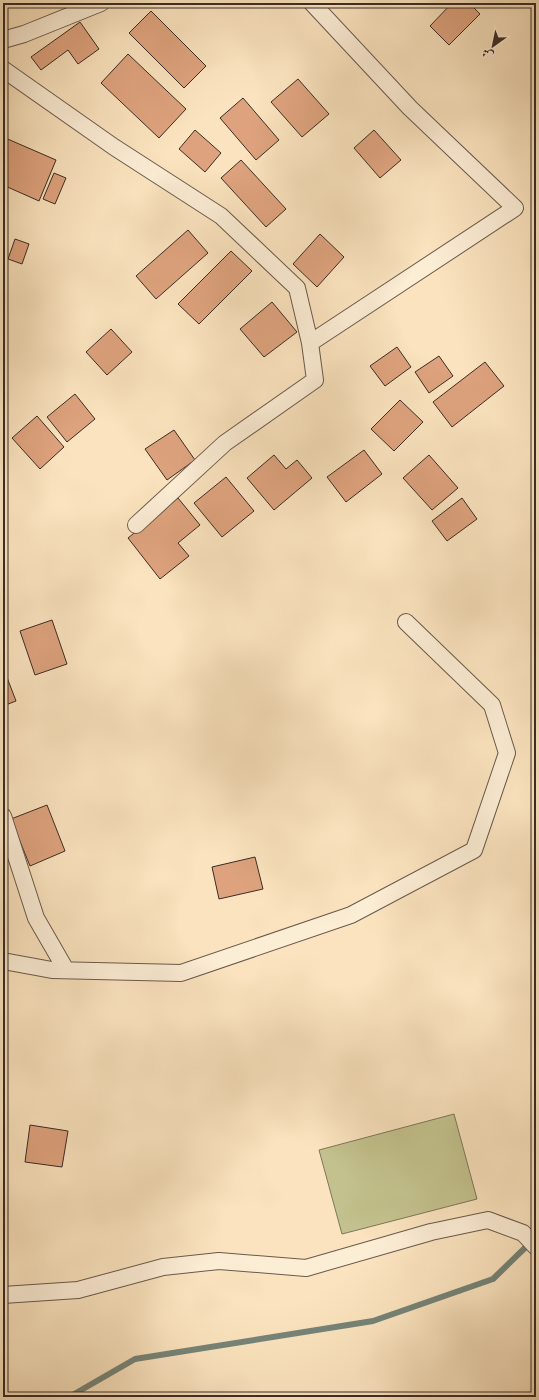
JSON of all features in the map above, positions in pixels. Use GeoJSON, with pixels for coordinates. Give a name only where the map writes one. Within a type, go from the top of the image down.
{"type":"FeatureCollection","features":[{"type":"Feature","properties":{"kind":"street"},"geometry":{"type":"LineString","coordinates":[[3,40],[24,34],[101,3]]}},
{"type":"Feature","properties":{"kind":"street"},"geometry":{"type":"LineString","coordinates":[[310,343],[515,208],[410,108],[312,3]]}},
{"type":"Feature","properties":{"kind":"street"},"geometry":{"type":"LineString","coordinates":[[3,69],[114,147],[221,216],[297,288],[310,343],[315,380],[225,443],[136,525]]}},
{"type":"Feature","properties":{"kind":"street"},"geometry":{"type":"LineString","coordinates":[[3,961],[52,970],[181,973],[351,915],[474,850],[507,753],[492,705],[406,622]]}},
{"type":"Feature","properties":{"kind":"street"},"geometry":{"type":"LineString","coordinates":[[3,816],[36,918],[66,970]]}},
{"type":"Feature","properties":{"kind":"street"},"geometry":{"type":"LineString","coordinates":[[3,1295],[78,1290],[163,1267],[219,1261],[306,1268],[431,1232],[488,1220],[523,1233],[536,1247]]}},
{"type":"Feature","properties":{"kind":"shaded area"},"geometry":{"type":"Polygon","coordinates":[[[454,1114],[477,1199],[342,1234],[319,1150],[454,1114]]]}},
{"type":"Feature","properties":{"kind":"building"},"geometry":{"type":"Polygon","coordinates":[[[452,3],[469,3],[480,14],[449,45],[430,26],[452,3]]]}},
{"type":"Feature","properties":{"kind":"building"},"geometry":{"type":"Polygon","coordinates":[[[151,11],[206,66],[184,88],[129,33],[151,11]]]}},
{"type":"Feature","properties":{"kind":"building"},"geometry":{"type":"Polygon","coordinates":[[[80,22],[99,49],[78,64],[68,50],[41,70],[31,57],[80,22]]]}},
{"type":"Feature","properties":{"kind":"building"},"geometry":{"type":"Polygon","coordinates":[[[128,54],[186,109],[159,138],[101,83],[128,54]]]}},
{"type":"Feature","properties":{"kind":"building"},"geometry":{"type":"Polygon","coordinates":[[[298,79],[329,114],[302,137],[271,102],[298,79]]]}},
{"type":"Feature","properties":{"kind":"building"},"geometry":{"type":"Polygon","coordinates":[[[243,98],[279,140],[256,160],[220,118],[243,98]]]}},
{"type":"Feature","properties":{"kind":"building"},"geometry":{"type":"Polygon","coordinates":[[[195,130],[221,153],[205,172],[179,149],[195,130]]]}},
{"type":"Feature","properties":{"kind":"building"},"geometry":{"type":"Polygon","coordinates":[[[374,130],[401,160],[380,178],[354,148],[374,130]]]}},
{"type":"Feature","properties":{"kind":"building"},"geometry":{"type":"Polygon","coordinates":[[[3,137],[56,160],[39,201],[3,185],[3,137]]]}},
{"type":"Feature","properties":{"kind":"building"},"geometry":{"type":"Polygon","coordinates":[[[241,160],[286,209],[266,227],[221,178],[241,160]]]}},
{"type":"Feature","properties":{"kind":"building"},"geometry":{"type":"Polygon","coordinates":[[[54,173],[66,178],[55,204],[43,199],[54,173]]]}},
{"type":"Feature","properties":{"kind":"building"},"geometry":{"type":"Polygon","coordinates":[[[188,230],[208,253],[156,299],[136,276],[188,230]]]}},
{"type":"Feature","properties":{"kind":"building"},"geometry":{"type":"Polygon","coordinates":[[[320,234],[344,257],[317,287],[293,264],[320,234]]]}},
{"type":"Feature","properties":{"kind":"building"},"geometry":{"type":"Polygon","coordinates":[[[15,239],[29,244],[22,264],[8,259],[15,239]]]}},
{"type":"Feature","properties":{"kind":"building"},"geometry":{"type":"Polygon","coordinates":[[[231,251],[252,271],[199,324],[178,304],[231,251]]]}},
{"type":"Feature","properties":{"kind":"building"},"geometry":{"type":"Polygon","coordinates":[[[272,302],[297,332],[264,357],[240,329],[272,302]]]}},
{"type":"Feature","properties":{"kind":"building"},"geometry":{"type":"Polygon","coordinates":[[[111,329],[132,352],[107,375],[86,352],[111,329]]]}},
{"type":"Feature","properties":{"kind":"building"},"geometry":{"type":"Polygon","coordinates":[[[397,347],[411,367],[385,386],[370,366],[397,347]]]}},
{"type":"Feature","properties":{"kind":"building"},"geometry":{"type":"Polygon","coordinates":[[[439,356],[453,376],[429,393],[415,372],[439,356]]]}},
{"type":"Feature","properties":{"kind":"building"},"geometry":{"type":"Polygon","coordinates":[[[485,362],[504,386],[452,427],[433,402],[485,362]]]}},
{"type":"Feature","properties":{"kind":"building"},"geometry":{"type":"Polygon","coordinates":[[[75,394],[95,419],[67,442],[47,417],[75,394]]]}},
{"type":"Feature","properties":{"kind":"building"},"geometry":{"type":"Polygon","coordinates":[[[400,400],[423,422],[394,451],[371,429],[400,400]]]}},
{"type":"Feature","properties":{"kind":"building"},"geometry":{"type":"Polygon","coordinates":[[[37,416],[64,447],[40,469],[12,438],[37,416]]]}},
{"type":"Feature","properties":{"kind":"building"},"geometry":{"type":"Polygon","coordinates":[[[174,430],[195,460],[167,480],[145,449],[174,430]]]}},
{"type":"Feature","properties":{"kind":"building"},"geometry":{"type":"Polygon","coordinates":[[[364,450],[382,474],[346,502],[327,477],[364,450]]]}},
{"type":"Feature","properties":{"kind":"building"},"geometry":{"type":"Polygon","coordinates":[[[274,455],[286,469],[297,460],[312,478],[274,510],[247,478],[274,455]]]}},
{"type":"Feature","properties":{"kind":"building"},"geometry":{"type":"Polygon","coordinates":[[[429,455],[458,488],[432,510],[403,478],[429,455]]]}},
{"type":"Feature","properties":{"kind":"building"},"geometry":{"type":"Polygon","coordinates":[[[226,477],[254,511],[222,537],[194,503],[226,477]]]}},
{"type":"Feature","properties":{"kind":"building"},"geometry":{"type":"Polygon","coordinates":[[[178,498],[200,525],[178,543],[189,556],[160,579],[128,538],[178,498]]]}},
{"type":"Feature","properties":{"kind":"building"},"geometry":{"type":"Polygon","coordinates":[[[462,498],[477,519],[447,541],[432,521],[462,498]]]}},
{"type":"Feature","properties":{"kind":"building"},"geometry":{"type":"Polygon","coordinates":[[[52,620],[67,664],[35,675],[20,631],[52,620]]]}},
{"type":"Feature","properties":{"kind":"building"},"geometry":{"type":"Polygon","coordinates":[[[3,667],[16,701],[3,706],[3,667]]]}},
{"type":"Feature","properties":{"kind":"building"},"geometry":{"type":"Polygon","coordinates":[[[47,805],[65,851],[30,866],[11,819],[47,805]]]}},
{"type":"Feature","properties":{"kind":"building"},"geometry":{"type":"Polygon","coordinates":[[[255,857],[263,889],[219,899],[212,867],[255,857]]]}},
{"type":"Feature","properties":{"kind":"building"},"geometry":{"type":"Polygon","coordinates":[[[30,1125],[68,1131],[62,1167],[25,1162],[30,1125]]]}},
{"type":"Feature","properties":{"kind":"waterway"},"geometry":{"type":"LineString","coordinates":[[69,1397],[135,1359],[373,1321],[493,1279],[531,1242]]}}]}
